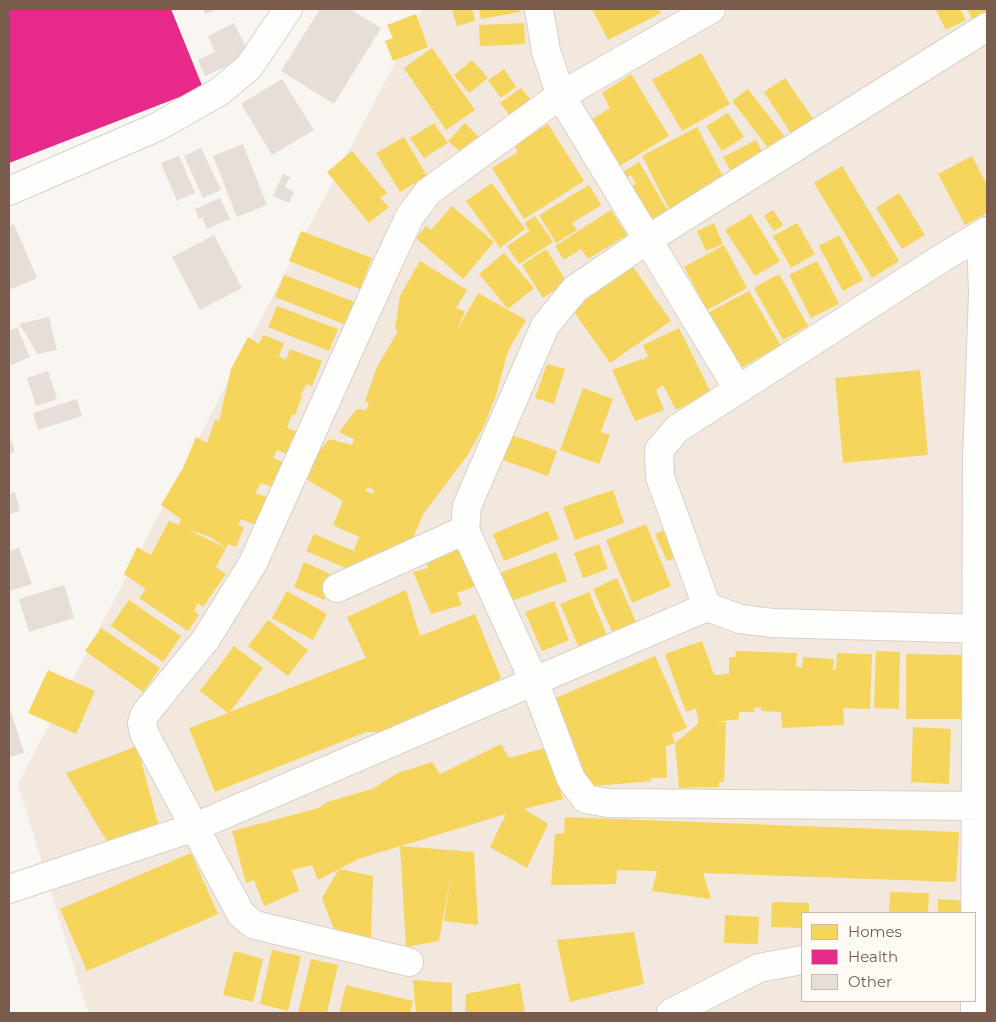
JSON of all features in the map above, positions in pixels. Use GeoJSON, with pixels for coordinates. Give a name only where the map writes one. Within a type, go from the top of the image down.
{"type":"FeatureCollection","features":[{"type":"Feature","properties":{"kind":"street"},"geometry":{"type":"LineString","coordinates":[[9,191],[157,127],[219,92],[249,67],[288,9]]}},
{"type":"Feature","properties":{"kind":"street"},"geometry":{"type":"LineString","coordinates":[[539,9],[546,51],[561,96],[738,389]]}},
{"type":"Feature","properties":{"kind":"street"},"geometry":{"type":"LineString","coordinates":[[409,962],[255,925],[241,914],[144,733],[142,723],[145,714],[206,640],[253,564],[410,216],[428,192],[561,96],[711,9]]}},
{"type":"Feature","properties":{"kind":"street"},"geometry":{"type":"LineString","coordinates":[[982,806],[608,802],[586,799],[571,779],[534,681],[465,530],[466,506],[545,326],[574,289],[647,240],[987,27]]}},
{"type":"Feature","properties":{"kind":"street"},"geometry":{"type":"LineString","coordinates":[[707,607],[660,477],[660,450],[677,429],[942,258],[984,234],[982,806],[976,937]]}},
{"type":"Feature","properties":{"kind":"street"},"geometry":{"type":"LineString","coordinates":[[337,588],[465,530]]}},
{"type":"Feature","properties":{"kind":"street"},"geometry":{"type":"LineString","coordinates":[[9,889],[195,827],[707,607],[740,619],[772,623],[982,629]]}},
{"type":"Feature","properties":{"kind":"street"},"geometry":{"type":"LineString","coordinates":[[671,1013],[759,968],[801,960]]}},
{"type":"Feature","properties":{"kind":"shaded area"},"geometry":{"type":"Polygon","coordinates":[[[423,9],[987,9],[987,1013],[88,1013],[18,784],[423,9]]]}},
{"type":"Feature","properties":{"kind":"building: Homes"},"geometry":{"type":"Polygon","coordinates":[[[472,9],[475,21],[457,26],[452,10],[472,9]]]}},
{"type":"Feature","properties":{"kind":"building: Homes"},"geometry":{"type":"Polygon","coordinates":[[[479,9],[519,9],[520,12],[481,19],[479,9]]]}},
{"type":"Feature","properties":{"kind":"building: Homes"},"geometry":{"type":"Polygon","coordinates":[[[592,9],[659,9],[661,13],[608,40],[592,9]]]}},
{"type":"Feature","properties":{"kind":"building: Homes"},"geometry":{"type":"Polygon","coordinates":[[[935,9],[960,9],[966,20],[946,30],[935,9]]]}},
{"type":"Feature","properties":{"kind":"building: Homes"},"geometry":{"type":"Polygon","coordinates":[[[967,9],[987,9],[987,18],[975,24],[967,9]]]}},
{"type":"Feature","properties":{"kind":"building: Homes"},"geometry":{"type":"Polygon","coordinates":[[[416,14],[428,47],[393,61],[385,41],[393,38],[387,25],[416,14]]]}},
{"type":"Feature","properties":{"kind":"building: Homes"},"geometry":{"type":"Polygon","coordinates":[[[524,23],[525,44],[480,46],[479,25],[524,23]]]}},
{"type":"Feature","properties":{"kind":"building: Homes"},"geometry":{"type":"Polygon","coordinates":[[[432,48],[475,110],[446,130],[404,68],[432,48]]]}},
{"type":"Feature","properties":{"kind":"building: Homes"},"geometry":{"type":"Polygon","coordinates":[[[701,53],[730,104],[682,131],[652,80],[701,53]]]}},
{"type":"Feature","properties":{"kind":"building: Homes"},"geometry":{"type":"Polygon","coordinates":[[[472,60],[488,78],[469,93],[454,75],[472,60]]]}},
{"type":"Feature","properties":{"kind":"building: Homes"},"geometry":{"type":"Polygon","coordinates":[[[504,69],[516,87],[501,98],[488,80],[504,69]]]}},
{"type":"Feature","properties":{"kind":"building: Homes"},"geometry":{"type":"Polygon","coordinates":[[[631,74],[669,136],[618,167],[589,121],[610,108],[602,93],[631,74]]]}},
{"type":"Feature","properties":{"kind":"building: Homes"},"geometry":{"type":"Polygon","coordinates":[[[785,78],[816,123],[794,138],[764,92],[785,78]]]}},
{"type":"Feature","properties":{"kind":"building: Homes"},"geometry":{"type":"Polygon","coordinates":[[[521,88],[532,101],[511,117],[500,103],[521,88]]]}},
{"type":"Feature","properties":{"kind":"building: Homes"},"geometry":{"type":"Polygon","coordinates":[[[748,89],[785,137],[769,149],[732,101],[748,89]]]}},
{"type":"Feature","properties":{"kind":"building: Homes"},"geometry":{"type":"Polygon","coordinates":[[[728,113],[744,137],[722,151],[706,126],[728,113]]]}},
{"type":"Feature","properties":{"kind":"building: Homes"},"geometry":{"type":"Polygon","coordinates":[[[434,123],[448,143],[424,158],[410,138],[434,123]]]}},
{"type":"Feature","properties":{"kind":"building: Homes"},"geometry":{"type":"Polygon","coordinates":[[[465,123],[480,138],[464,155],[448,141],[465,123]]]}},
{"type":"Feature","properties":{"kind":"building: Homes"},"geometry":{"type":"Polygon","coordinates":[[[548,124],[584,181],[524,219],[492,168],[518,152],[514,145],[548,124]]]}},
{"type":"Feature","properties":{"kind":"building: Homes"},"geometry":{"type":"Polygon","coordinates":[[[697,127],[725,180],[669,209],[642,156],[697,127]]]}},
{"type":"Feature","properties":{"kind":"building: Homes"},"geometry":{"type":"Polygon","coordinates":[[[404,137],[427,176],[400,192],[376,153],[404,137]]]}},
{"type":"Feature","properties":{"kind":"building: Homes"},"geometry":{"type":"Polygon","coordinates":[[[756,140],[765,157],[732,173],[723,157],[756,140]]]}},
{"type":"Feature","properties":{"kind":"building: Homes"},"geometry":{"type":"Polygon","coordinates":[[[352,151],[387,193],[380,198],[389,207],[369,223],[327,172],[352,151]]]}},
{"type":"Feature","properties":{"kind":"building: Homes"},"geometry":{"type":"Polygon","coordinates":[[[972,156],[987,185],[987,213],[965,225],[938,174],[972,156]]]}},
{"type":"Feature","properties":{"kind":"building: Homes"},"geometry":{"type":"Polygon","coordinates":[[[639,162],[670,214],[644,230],[622,192],[636,184],[631,175],[624,179],[621,173],[639,162]]]}},
{"type":"Feature","properties":{"kind":"building: Homes"},"geometry":{"type":"Polygon","coordinates":[[[842,166],[899,261],[872,278],[814,183],[842,166]]]}},
{"type":"Feature","properties":{"kind":"building: Homes"},"geometry":{"type":"Polygon","coordinates":[[[492,183],[525,229],[500,248],[466,201],[492,183]]]}},
{"type":"Feature","properties":{"kind":"building: Homes"},"geometry":{"type":"Polygon","coordinates":[[[589,185],[601,205],[572,223],[577,230],[556,243],[539,215],[589,185]]]}},
{"type":"Feature","properties":{"kind":"building: Homes"},"geometry":{"type":"Polygon","coordinates":[[[899,193],[925,235],[902,249],[876,208],[899,193]]]}},
{"type":"Feature","properties":{"kind":"building: Homes"},"geometry":{"type":"Polygon","coordinates":[[[452,206],[494,242],[463,279],[416,238],[426,226],[431,230],[452,206]]]}},
{"type":"Feature","properties":{"kind":"building: Homes"},"geometry":{"type":"Polygon","coordinates":[[[611,210],[627,235],[588,259],[581,249],[564,260],[555,246],[611,210]]]}},
{"type":"Feature","properties":{"kind":"building: Homes"},"geometry":{"type":"Polygon","coordinates":[[[773,210],[783,225],[774,231],[764,216],[773,210]]]}},
{"type":"Feature","properties":{"kind":"building: Homes"},"geometry":{"type":"Polygon","coordinates":[[[751,214],[780,261],[755,276],[725,230],[751,214]]]}},
{"type":"Feature","properties":{"kind":"building: Homes"},"geometry":{"type":"Polygon","coordinates":[[[535,216],[553,242],[519,264],[507,246],[530,231],[524,223],[535,216]]]}},
{"type":"Feature","properties":{"kind":"building: Homes"},"geometry":{"type":"Polygon","coordinates":[[[714,223],[723,244],[706,251],[697,231],[714,223]]]}},
{"type":"Feature","properties":{"kind":"building: Homes"},"geometry":{"type":"Polygon","coordinates":[[[797,223],[815,254],[791,268],[773,236],[797,223]]]}},
{"type":"Feature","properties":{"kind":"building: Homes"},"geometry":{"type":"Polygon","coordinates":[[[301,231],[372,258],[360,289],[289,261],[301,231]]]}},
{"type":"Feature","properties":{"kind":"building: Homes"},"geometry":{"type":"Polygon","coordinates":[[[839,235],[863,280],[843,291],[819,246],[839,235]]]}},
{"type":"Feature","properties":{"kind":"building: Homes"},"geometry":{"type":"Polygon","coordinates":[[[724,245],[747,288],[707,310],[684,267],[724,245]]]}},
{"type":"Feature","properties":{"kind":"building: Homes"},"geometry":{"type":"Polygon","coordinates":[[[546,249],[567,282],[543,298],[522,265],[546,249]]]}},
{"type":"Feature","properties":{"kind":"building: Homes"},"geometry":{"type":"Polygon","coordinates":[[[504,253],[534,288],[508,309],[479,274],[504,253]]]}},
{"type":"Feature","properties":{"kind":"building: Homes"},"geometry":{"type":"Polygon","coordinates":[[[420,261],[467,290],[456,308],[465,311],[457,330],[478,293],[526,320],[508,351],[496,395],[484,426],[467,456],[423,514],[407,553],[348,569],[306,551],[314,534],[354,551],[359,537],[333,525],[343,501],[301,476],[329,439],[352,445],[354,439],[339,432],[357,409],[366,410],[369,403],[365,401],[377,367],[398,331],[395,329],[400,296],[420,261]],[[368,487],[365,491],[373,494],[374,490],[368,487]]]}},
{"type":"Feature","properties":{"kind":"building: Homes"},"geometry":{"type":"Polygon","coordinates":[[[817,261],[839,304],[811,318],[789,275],[817,261]]]}},
{"type":"Feature","properties":{"kind":"building: Homes"},"geometry":{"type":"Polygon","coordinates":[[[633,267],[671,321],[610,363],[572,309],[633,267]]]}},
{"type":"Feature","properties":{"kind":"building: Homes"},"geometry":{"type":"Polygon","coordinates":[[[779,274],[808,326],[783,340],[754,288],[779,274]]]}},
{"type":"Feature","properties":{"kind":"building: Homes"},"geometry":{"type":"Polygon","coordinates":[[[284,275],[355,302],[346,325],[275,297],[284,275]]]}},
{"type":"Feature","properties":{"kind":"building: Homes"},"geometry":{"type":"Polygon","coordinates":[[[749,291],[781,346],[733,372],[702,316],[749,291]]]}},
{"type":"Feature","properties":{"kind":"building: Homes"},"geometry":{"type":"Polygon","coordinates":[[[277,306],[338,329],[329,351],[268,327],[277,306]]]}},
{"type":"Feature","properties":{"kind":"building: Homes"},"geometry":{"type":"Polygon","coordinates":[[[679,328],[711,393],[676,410],[663,385],[656,390],[664,410],[635,421],[612,370],[643,360],[648,356],[643,345],[679,328]]]}},
{"type":"Feature","properties":{"kind":"building: Homes"},"geometry":{"type":"Polygon","coordinates":[[[263,335],[284,343],[279,356],[286,360],[290,349],[322,361],[312,386],[307,384],[300,396],[302,397],[295,415],[292,414],[287,428],[296,431],[287,454],[277,450],[273,458],[283,462],[273,487],[261,483],[255,493],[267,497],[256,525],[241,519],[238,525],[244,527],[236,547],[228,544],[226,548],[216,567],[226,574],[203,607],[198,603],[194,611],[199,615],[188,631],[139,598],[146,589],[124,574],[137,547],[151,555],[169,521],[179,525],[181,519],[161,505],[183,468],[196,437],[207,443],[215,420],[219,421],[231,369],[248,337],[259,344],[263,335]],[[187,529],[226,548],[210,537],[187,529]]]}},
{"type":"Feature","properties":{"kind":"building: Homes"},"geometry":{"type":"Polygon","coordinates":[[[547,364],[565,369],[554,404],[535,398],[547,364]]]}},
{"type":"Feature","properties":{"kind":"building: Homes"},"geometry":{"type":"Polygon","coordinates":[[[920,370],[928,455],[843,463],[835,378],[920,370]]]}},
{"type":"Feature","properties":{"kind":"building: Homes"},"geometry":{"type":"Polygon","coordinates":[[[583,388],[613,399],[601,432],[610,435],[599,464],[560,450],[583,388]]]}},
{"type":"Feature","properties":{"kind":"building: Homes"},"geometry":{"type":"Polygon","coordinates":[[[512,435],[557,451],[548,476],[503,460],[512,435]]]}},
{"type":"Feature","properties":{"kind":"building: Homes"},"geometry":{"type":"Polygon","coordinates":[[[613,490],[624,523],[575,540],[563,507],[613,490]]]}},
{"type":"Feature","properties":{"kind":"building: Homes"},"geometry":{"type":"Polygon","coordinates":[[[548,511],[559,539],[504,561],[493,534],[548,511]]]}},
{"type":"Feature","properties":{"kind":"building: Homes"},"geometry":{"type":"Polygon","coordinates":[[[646,524],[671,586],[632,603],[606,540],[646,524]]]}},
{"type":"Feature","properties":{"kind":"building: Homes"},"geometry":{"type":"Polygon","coordinates":[[[664,530],[677,557],[667,561],[655,534],[664,530]]]}},
{"type":"Feature","properties":{"kind":"building: Homes"},"geometry":{"type":"Polygon","coordinates":[[[599,544],[608,569],[583,578],[574,553],[599,544]]]}},
{"type":"Feature","properties":{"kind":"building: Homes"},"geometry":{"type":"Polygon","coordinates":[[[460,546],[476,586],[457,593],[462,605],[431,614],[413,572],[428,568],[425,559],[460,546]]]}},
{"type":"Feature","properties":{"kind":"building: Homes"},"geometry":{"type":"Polygon","coordinates":[[[556,552],[567,581],[509,602],[497,574],[556,552]]]}},
{"type":"Feature","properties":{"kind":"building: Homes"},"geometry":{"type":"Polygon","coordinates":[[[304,562],[334,576],[324,600],[294,587],[304,562]]]}},
{"type":"Feature","properties":{"kind":"building: Homes"},"geometry":{"type":"Polygon","coordinates":[[[617,578],[636,622],[612,632],[593,589],[617,578]]]}},
{"type":"Feature","properties":{"kind":"building: Homes"},"geometry":{"type":"Polygon","coordinates":[[[406,590],[420,636],[475,614],[501,678],[411,732],[366,732],[215,792],[189,728],[228,713],[200,691],[234,646],[263,668],[230,712],[366,658],[347,617],[406,590]]]}},
{"type":"Feature","properties":{"kind":"building: Homes"},"geometry":{"type":"Polygon","coordinates":[[[287,591],[327,614],[313,640],[272,618],[287,591]]]}},
{"type":"Feature","properties":{"kind":"building: Homes"},"geometry":{"type":"Polygon","coordinates":[[[589,592],[608,638],[580,650],[560,604],[589,592]]]}},
{"type":"Feature","properties":{"kind":"building: Homes"},"geometry":{"type":"Polygon","coordinates":[[[129,600],[181,636],[163,662],[111,626],[129,600]]]}},
{"type":"Feature","properties":{"kind":"building: Homes"},"geometry":{"type":"Polygon","coordinates":[[[554,601],[569,640],[542,651],[525,612],[554,601]]]}},
{"type":"Feature","properties":{"kind":"building: Homes"},"geometry":{"type":"Polygon","coordinates":[[[268,620],[308,650],[288,676],[248,646],[268,620]]]}},
{"type":"Feature","properties":{"kind":"building: Homes"},"geometry":{"type":"Polygon","coordinates":[[[101,628],[160,668],[143,692],[85,651],[101,628]]]}},
{"type":"Feature","properties":{"kind":"building: Homes"},"geometry":{"type":"Polygon","coordinates":[[[702,641],[714,675],[729,674],[729,657],[736,657],[735,651],[797,653],[796,666],[802,668],[803,657],[834,659],[833,670],[836,670],[837,653],[872,654],[870,709],[843,708],[844,725],[782,728],[781,712],[761,711],[761,707],[754,708],[754,712],[739,712],[739,719],[716,722],[726,722],[724,782],[719,782],[719,787],[679,788],[675,743],[698,724],[698,721],[696,708],[686,712],[665,654],[702,641]]]}},
{"type":"Feature","properties":{"kind":"building: Homes"},"geometry":{"type":"Polygon","coordinates":[[[876,651],[900,652],[899,709],[874,708],[876,651]]]}},
{"type":"Feature","properties":{"kind":"building: Homes"},"geometry":{"type":"Polygon","coordinates":[[[906,654],[962,655],[962,719],[906,719],[906,654]]]}},
{"type":"Feature","properties":{"kind":"building: Homes"},"geometry":{"type":"Polygon","coordinates":[[[655,656],[687,728],[672,734],[675,743],[664,747],[666,747],[667,778],[650,778],[652,781],[582,787],[551,700],[655,656]]]}},
{"type":"Feature","properties":{"kind":"building: Homes"},"geometry":{"type":"Polygon","coordinates":[[[48,670],[95,691],[76,734],[28,713],[48,670]]]}},
{"type":"Feature","properties":{"kind":"building: Homes"},"geometry":{"type":"Polygon","coordinates":[[[913,727],[951,729],[949,784],[911,782],[913,727]]]}},
{"type":"Feature","properties":{"kind":"building: Homes"},"geometry":{"type":"Polygon","coordinates":[[[501,744],[509,758],[549,747],[563,799],[524,809],[548,824],[527,868],[490,847],[506,814],[358,859],[318,880],[312,865],[292,870],[299,891],[264,906],[254,880],[246,883],[232,831],[319,808],[327,802],[372,789],[398,773],[432,762],[440,774],[501,744]]]}},
{"type":"Feature","properties":{"kind":"building: Homes"},"geometry":{"type":"Polygon","coordinates":[[[137,746],[159,827],[108,843],[66,773],[137,746]]]}},
{"type":"Feature","properties":{"kind":"building: Homes"},"geometry":{"type":"Polygon","coordinates":[[[565,817],[959,832],[956,882],[703,873],[711,899],[652,891],[657,871],[617,870],[616,884],[551,885],[555,834],[564,833],[565,817]]]}},
{"type":"Feature","properties":{"kind":"building: Homes"},"geometry":{"type":"Polygon","coordinates":[[[400,846],[474,852],[478,925],[444,921],[451,874],[439,941],[406,947],[400,846]]]}},
{"type":"Feature","properties":{"kind":"building: Homes"},"geometry":{"type":"Polygon","coordinates":[[[191,853],[218,914],[87,971],[60,909],[191,853]]]}},
{"type":"Feature","properties":{"kind":"building: Homes"},"geometry":{"type":"Polygon","coordinates":[[[339,869],[373,876],[371,938],[335,932],[322,898],[339,869]]]}},
{"type":"Feature","properties":{"kind":"building: Homes"},"geometry":{"type":"Polygon","coordinates":[[[890,892],[929,893],[928,912],[889,912],[890,892]]]}},
{"type":"Feature","properties":{"kind":"building: Homes"},"geometry":{"type":"Polygon","coordinates":[[[938,899],[967,901],[966,912],[938,912],[938,899]]]}},
{"type":"Feature","properties":{"kind":"building: Homes"},"geometry":{"type":"Polygon","coordinates":[[[772,902],[809,903],[809,912],[801,912],[801,928],[771,927],[772,902]]]}},
{"type":"Feature","properties":{"kind":"building: Homes"},"geometry":{"type":"Polygon","coordinates":[[[725,915],[759,917],[758,944],[724,943],[725,915]]]}},
{"type":"Feature","properties":{"kind":"building: Homes"},"geometry":{"type":"Polygon","coordinates":[[[634,932],[644,984],[570,1002],[557,940],[634,932]]]}},
{"type":"Feature","properties":{"kind":"building: Homes"},"geometry":{"type":"Polygon","coordinates":[[[272,950],[301,956],[288,1011],[260,1004],[272,950]]]}},
{"type":"Feature","properties":{"kind":"building: Homes"},"geometry":{"type":"Polygon","coordinates":[[[234,951],[263,959],[253,1002],[223,995],[234,951]]]}},
{"type":"Feature","properties":{"kind":"building: Homes"},"geometry":{"type":"Polygon","coordinates":[[[311,959],[338,965],[327,1013],[298,1013],[311,959]]]}},
{"type":"Feature","properties":{"kind":"building: Homes"},"geometry":{"type":"Polygon","coordinates":[[[413,980],[452,983],[452,1013],[416,1013],[413,980]]]}},
{"type":"Feature","properties":{"kind":"building: Homes"},"geometry":{"type":"Polygon","coordinates":[[[520,983],[525,1013],[465,1013],[466,994],[520,983]]]}},
{"type":"Feature","properties":{"kind":"building: Homes"},"geometry":{"type":"Polygon","coordinates":[[[346,985],[413,1001],[410,1013],[339,1013],[346,985]]]}},
{"type":"Feature","properties":{"kind":"building: Health"},"geometry":{"type":"Polygon","coordinates":[[[9,9],[171,9],[203,88],[9,163],[9,9]]]}},
{"type":"Feature","properties":{"kind":"building: Other"},"geometry":{"type":"Polygon","coordinates":[[[203,9],[219,9],[205,14],[203,9]]]}},
{"type":"Feature","properties":{"kind":"building: Other"},"geometry":{"type":"Polygon","coordinates":[[[320,9],[350,9],[381,28],[334,104],[281,71],[320,9]]]}},
{"type":"Feature","properties":{"kind":"building: Other"},"geometry":{"type":"Polygon","coordinates":[[[234,23],[250,55],[205,76],[198,60],[215,52],[208,36],[234,23]]]}},
{"type":"Feature","properties":{"kind":"building: Other"},"geometry":{"type":"Polygon","coordinates":[[[282,79],[314,130],[272,155],[241,104],[282,79]]]}},
{"type":"Feature","properties":{"kind":"building: Other"},"geometry":{"type":"Polygon","coordinates":[[[243,144],[267,205],[237,217],[213,156],[243,144]]]}},
{"type":"Feature","properties":{"kind":"building: Other"},"geometry":{"type":"Polygon","coordinates":[[[201,148],[221,190],[203,198],[184,156],[201,148]]]}},
{"type":"Feature","properties":{"kind":"building: Other"},"geometry":{"type":"Polygon","coordinates":[[[179,156],[195,193],[177,201],[161,163],[179,156]]]}},
{"type":"Feature","properties":{"kind":"building: Other"},"geometry":{"type":"Polygon","coordinates":[[[283,174],[290,177],[285,187],[294,192],[289,203],[273,196],[283,174]]]}},
{"type":"Feature","properties":{"kind":"building: Other"},"geometry":{"type":"Polygon","coordinates":[[[220,198],[230,219],[207,229],[202,217],[199,219],[195,209],[220,198]]]}},
{"type":"Feature","properties":{"kind":"building: Other"},"geometry":{"type":"Polygon","coordinates":[[[14,224],[37,278],[9,290],[9,226],[14,224]]]}},
{"type":"Feature","properties":{"kind":"building: Other"},"geometry":{"type":"Polygon","coordinates":[[[214,235],[242,288],[200,310],[172,257],[214,235]]]}},
{"type":"Feature","properties":{"kind":"building: Other"},"geometry":{"type":"Polygon","coordinates":[[[49,317],[57,350],[38,354],[19,324],[49,317]]]}},
{"type":"Feature","properties":{"kind":"building: Other"},"geometry":{"type":"Polygon","coordinates":[[[17,327],[30,357],[9,366],[9,331],[17,327]]]}},
{"type":"Feature","properties":{"kind":"building: Other"},"geometry":{"type":"Polygon","coordinates":[[[48,371],[57,399],[36,406],[27,378],[48,371]]]}},
{"type":"Feature","properties":{"kind":"building: Other"},"geometry":{"type":"Polygon","coordinates":[[[77,399],[82,416],[38,430],[33,413],[77,399]]]}},
{"type":"Feature","properties":{"kind":"building: Other"},"geometry":{"type":"Polygon","coordinates":[[[9,433],[15,451],[9,455],[9,433]]]}},
{"type":"Feature","properties":{"kind":"building: Other"},"geometry":{"type":"Polygon","coordinates":[[[15,492],[20,511],[9,514],[9,494],[15,492]]]}},
{"type":"Feature","properties":{"kind":"building: Other"},"geometry":{"type":"Polygon","coordinates":[[[19,548],[32,584],[9,591],[9,551],[19,548]]]}},
{"type":"Feature","properties":{"kind":"building: Other"},"geometry":{"type":"Polygon","coordinates":[[[64,585],[74,618],[29,632],[19,599],[64,585]]]}},
{"type":"Feature","properties":{"kind":"building: Other"},"geometry":{"type":"Polygon","coordinates":[[[9,705],[24,753],[9,757],[9,705]]]}}]}
